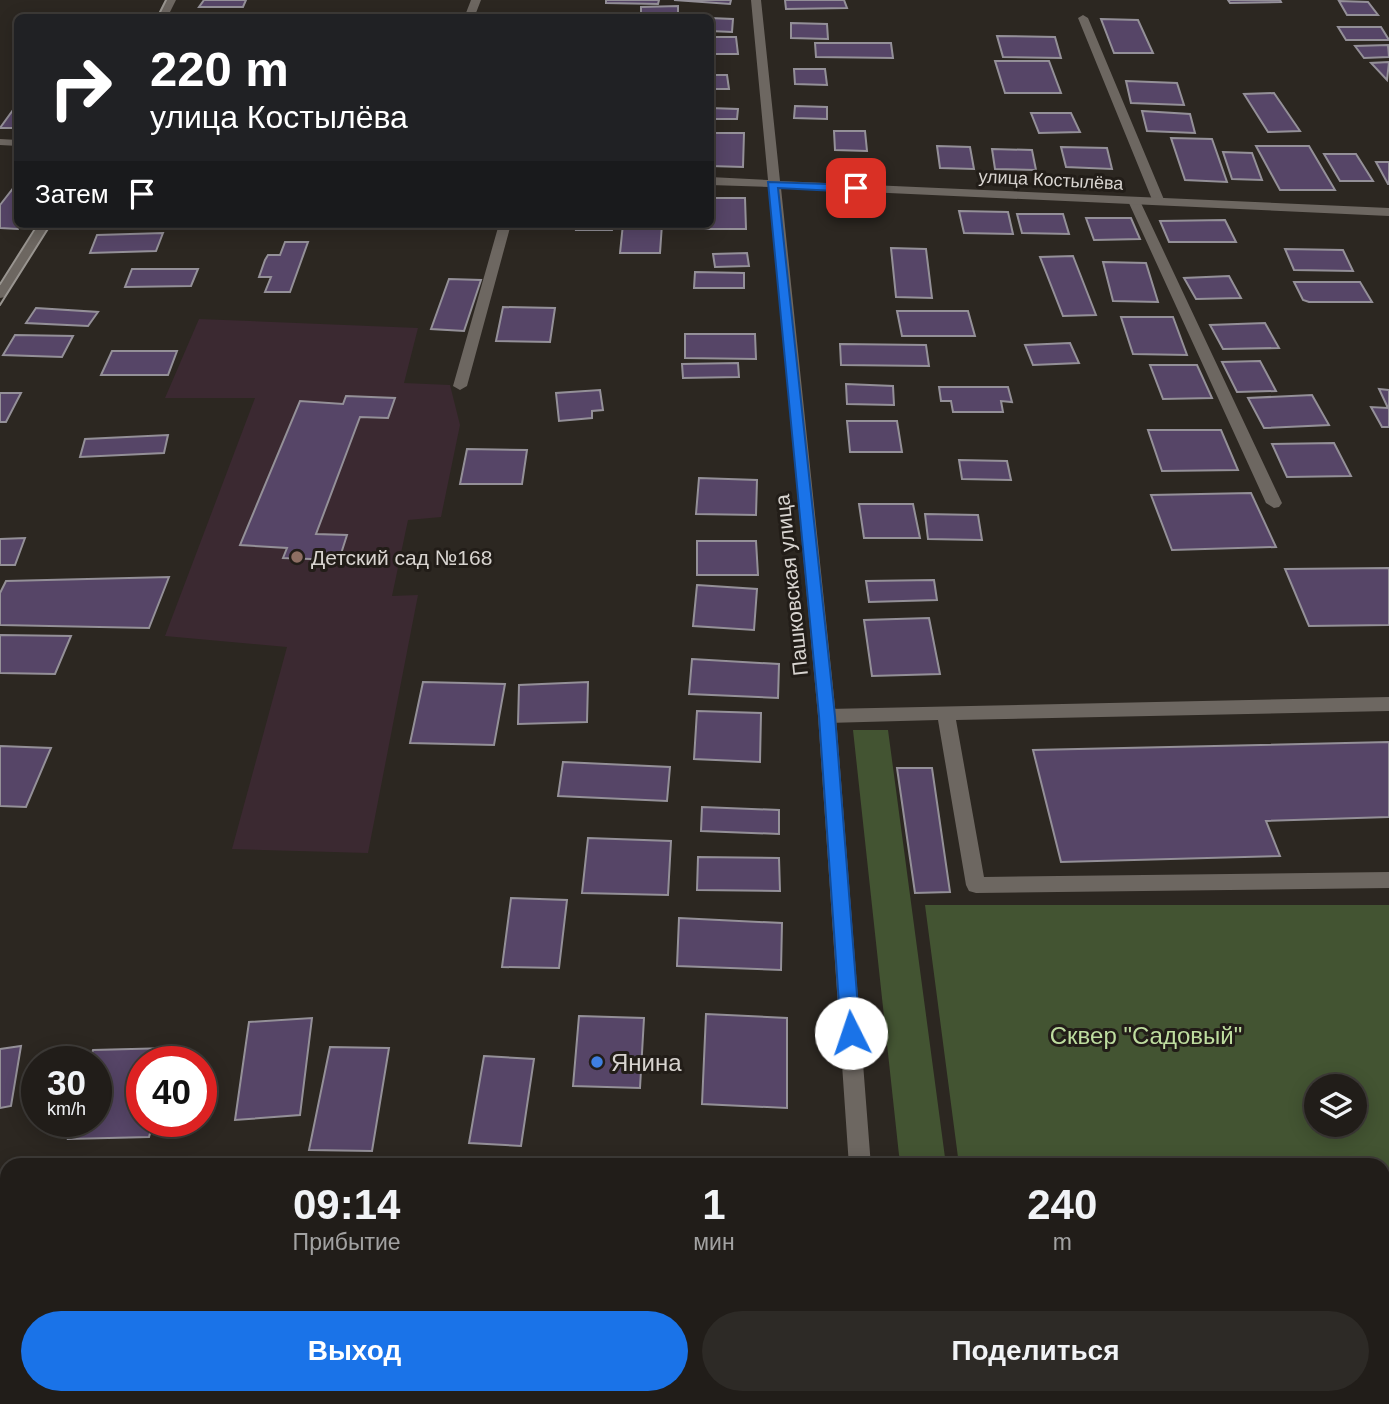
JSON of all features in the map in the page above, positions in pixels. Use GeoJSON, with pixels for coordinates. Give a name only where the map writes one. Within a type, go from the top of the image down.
{"type":"FeatureCollection","features":[{"type":"Feature","properties":{"kind":"street","name":"Пашковская улица"},"geometry":{"type":"LineString","coordinates":[[756,0],[772,184],[827,716],[859,1158]]}},
{"type":"Feature","properties":{"kind":"street"},"geometry":{"type":"LineString","coordinates":[[1083,18],[1159,202]]}},
{"type":"Feature","properties":{"kind":"street","name":"улица Костылёва"},"geometry":{"type":"LineString","coordinates":[[714,181],[1389,212]]}},
{"type":"Feature","properties":{"kind":"street"},"geometry":{"type":"LineString","coordinates":[[1134,201],[1274,503]]}},
{"type":"Feature","properties":{"kind":"street"},"geometry":{"type":"LineString","coordinates":[[0,294],[41,228]]}},
{"type":"Feature","properties":{"kind":"street"},"geometry":{"type":"LineString","coordinates":[[460,386],[504,228]]}},
{"type":"Feature","properties":{"kind":"street"},"geometry":{"type":"LineString","coordinates":[[827,716],[1389,704]]}},
{"type":"Feature","properties":{"kind":"street"},"geometry":{"type":"LineString","coordinates":[[946,715],[976,885],[1389,880]]}},
{"type":"Feature","properties":{"kind":"shaded area","name":"Детский сад №168"},"geometry":{"type":"Polygon","coordinates":[[[199,319],[418,328],[404,383],[450,385],[460,425],[441,517],[408,520],[392,596],[418,595],[368,853],[232,849],[287,647],[165,636],[255,398],[165,398],[199,319]]]}},
{"type":"Feature","properties":{"kind":"green space"},"geometry":{"type":"Polygon","coordinates":[[[853,730],[888,730],[945,1158],[900,1158],[853,730]]]}},
{"type":"Feature","properties":{"kind":"green space","name":"Сквер \"Садовый\""},"geometry":{"type":"Polygon","coordinates":[[[925,905],[1389,905],[1389,1158],[958,1158],[925,905]]]}},
{"type":"Feature","properties":{"kind":"building"},"geometry":{"type":"Polygon","coordinates":[[[204,0],[246,0],[243,7],[199,7],[204,0]]]}},
{"type":"Feature","properties":{"kind":"building"},"geometry":{"type":"Polygon","coordinates":[[[606,0],[659,0],[658,4],[606,3],[606,0]]]}},
{"type":"Feature","properties":{"kind":"building"},"geometry":{"type":"Polygon","coordinates":[[[674,0],[731,0],[730,4],[674,0]]]}},
{"type":"Feature","properties":{"kind":"building"},"geometry":{"type":"Polygon","coordinates":[[[785,0],[844,0],[847,8],[786,9],[785,0]]]}},
{"type":"Feature","properties":{"kind":"building"},"geometry":{"type":"Polygon","coordinates":[[[1228,0],[1280,0],[1281,2],[1230,3],[1228,0]]]}},
{"type":"Feature","properties":{"kind":"building"},"geometry":{"type":"Polygon","coordinates":[[[1339,1],[1368,2],[1378,15],[1347,15],[1339,1]]]}},
{"type":"Feature","properties":{"kind":"building"},"geometry":{"type":"Polygon","coordinates":[[[678,6],[678,14],[641,14],[641,7],[678,6]]]}},
{"type":"Feature","properties":{"kind":"building"},"geometry":{"type":"Polygon","coordinates":[[[714,18],[733,19],[732,32],[714,31],[714,18]]]}},
{"type":"Feature","properties":{"kind":"building"},"geometry":{"type":"Polygon","coordinates":[[[1101,19],[1138,20],[1153,53],[1114,53],[1101,19]]]}},
{"type":"Feature","properties":{"kind":"building"},"geometry":{"type":"Polygon","coordinates":[[[791,23],[827,24],[828,39],[791,38],[791,23]]]}},
{"type":"Feature","properties":{"kind":"building"},"geometry":{"type":"Polygon","coordinates":[[[1338,27],[1381,27],[1389,40],[1346,40],[1338,27]]]}},
{"type":"Feature","properties":{"kind":"building"},"geometry":{"type":"Polygon","coordinates":[[[997,36],[1055,37],[1061,58],[1003,57],[997,36]]]}},
{"type":"Feature","properties":{"kind":"building"},"geometry":{"type":"Polygon","coordinates":[[[714,37],[736,37],[738,54],[714,54],[714,37]]]}},
{"type":"Feature","properties":{"kind":"building"},"geometry":{"type":"Polygon","coordinates":[[[815,43],[891,43],[893,58],[816,57],[815,43]]]}},
{"type":"Feature","properties":{"kind":"building"},"geometry":{"type":"Polygon","coordinates":[[[1388,45],[1389,57],[1364,58],[1355,46],[1388,45]]]}},
{"type":"Feature","properties":{"kind":"building"},"geometry":{"type":"Polygon","coordinates":[[[995,61],[1049,61],[1061,93],[1005,93],[995,61]]]}},
{"type":"Feature","properties":{"kind":"building"},"geometry":{"type":"Polygon","coordinates":[[[1389,62],[1387,80],[1371,63],[1389,62]]]}},
{"type":"Feature","properties":{"kind":"building"},"geometry":{"type":"Polygon","coordinates":[[[794,69],[825,69],[827,85],[795,84],[794,69]]]}},
{"type":"Feature","properties":{"kind":"building"},"geometry":{"type":"Polygon","coordinates":[[[714,75],[727,75],[729,89],[714,89],[714,75]]]}},
{"type":"Feature","properties":{"kind":"building"},"geometry":{"type":"Polygon","coordinates":[[[1126,81],[1177,83],[1184,105],[1131,103],[1126,81]]]}},
{"type":"Feature","properties":{"kind":"building"},"geometry":{"type":"Polygon","coordinates":[[[1274,93],[1300,131],[1268,132],[1244,94],[1274,93]]]}},
{"type":"Feature","properties":{"kind":"building"},"geometry":{"type":"Polygon","coordinates":[[[795,106],[827,107],[827,119],[794,118],[795,106]]]}},
{"type":"Feature","properties":{"kind":"building"},"geometry":{"type":"Polygon","coordinates":[[[714,108],[738,109],[737,119],[714,119],[714,108]]]}},
{"type":"Feature","properties":{"kind":"building"},"geometry":{"type":"Polygon","coordinates":[[[14,109],[14,128],[0,128],[14,109]]]}},
{"type":"Feature","properties":{"kind":"building"},"geometry":{"type":"Polygon","coordinates":[[[1142,111],[1190,114],[1195,133],[1147,131],[1142,111]]]}},
{"type":"Feature","properties":{"kind":"building"},"geometry":{"type":"Polygon","coordinates":[[[1031,113],[1071,113],[1080,132],[1039,133],[1031,113]]]}},
{"type":"Feature","properties":{"kind":"building"},"geometry":{"type":"Polygon","coordinates":[[[834,131],[865,131],[867,151],[835,150],[834,131]]]}},
{"type":"Feature","properties":{"kind":"building"},"geometry":{"type":"Polygon","coordinates":[[[714,133],[744,133],[743,167],[714,166],[714,133]]]}},
{"type":"Feature","properties":{"kind":"building"},"geometry":{"type":"Polygon","coordinates":[[[1171,138],[1212,139],[1227,182],[1185,180],[1171,138]]]}},
{"type":"Feature","properties":{"kind":"building"},"geometry":{"type":"Polygon","coordinates":[[[937,146],[970,147],[974,169],[940,168],[937,146]]]}},
{"type":"Feature","properties":{"kind":"building"},"geometry":{"type":"Polygon","coordinates":[[[1256,146],[1309,146],[1335,190],[1280,190],[1256,146]]]}},
{"type":"Feature","properties":{"kind":"building"},"geometry":{"type":"Polygon","coordinates":[[[1061,147],[1107,148],[1112,169],[1066,167],[1061,147]]]}},
{"type":"Feature","properties":{"kind":"building"},"geometry":{"type":"Polygon","coordinates":[[[992,149],[1032,150],[1036,170],[995,169],[992,149]]]}},
{"type":"Feature","properties":{"kind":"building"},"geometry":{"type":"Polygon","coordinates":[[[1223,152],[1252,153],[1262,180],[1232,179],[1223,152]]]}},
{"type":"Feature","properties":{"kind":"building"},"geometry":{"type":"Polygon","coordinates":[[[1324,154],[1356,154],[1373,181],[1340,181],[1324,154]]]}},
{"type":"Feature","properties":{"kind":"building"},"geometry":{"type":"Polygon","coordinates":[[[1376,162],[1389,162],[1389,184],[1388,184],[1376,162]]]}},
{"type":"Feature","properties":{"kind":"building"},"geometry":{"type":"Polygon","coordinates":[[[14,187],[14,228],[18,229],[0,228],[0,205],[14,187]]]}},
{"type":"Feature","properties":{"kind":"building"},"geometry":{"type":"Polygon","coordinates":[[[714,198],[745,198],[746,229],[703,229],[714,228],[714,198]]]}},
{"type":"Feature","properties":{"kind":"building"},"geometry":{"type":"Polygon","coordinates":[[[959,211],[1008,212],[1013,234],[964,233],[959,211]]]}},
{"type":"Feature","properties":{"kind":"building"},"geometry":{"type":"Polygon","coordinates":[[[1017,214],[1063,214],[1069,234],[1022,233],[1017,214]]]}},
{"type":"Feature","properties":{"kind":"building"},"geometry":{"type":"Polygon","coordinates":[[[1086,218],[1131,218],[1140,239],[1094,240],[1086,218]]]}},
{"type":"Feature","properties":{"kind":"building"},"geometry":{"type":"Polygon","coordinates":[[[1225,220],[1236,242],[1169,242],[1160,221],[1225,220]]]}},
{"type":"Feature","properties":{"kind":"building"},"geometry":{"type":"Polygon","coordinates":[[[576,228],[612,228],[612,230],[576,228]]]}},
{"type":"Feature","properties":{"kind":"building"},"geometry":{"type":"Polygon","coordinates":[[[623,228],[662,228],[660,253],[620,253],[623,228]]]}},
{"type":"Feature","properties":{"kind":"building"},"geometry":{"type":"Polygon","coordinates":[[[163,233],[156,251],[90,253],[97,235],[163,233]]]}},
{"type":"Feature","properties":{"kind":"building"},"geometry":{"type":"Polygon","coordinates":[[[285,242],[308,242],[290,292],[265,292],[271,277],[259,277],[265,260],[268,255],[280,255],[285,242]]]}},
{"type":"Feature","properties":{"kind":"building"},"geometry":{"type":"Polygon","coordinates":[[[891,248],[926,249],[932,298],[896,297],[891,248]]]}},
{"type":"Feature","properties":{"kind":"building"},"geometry":{"type":"Polygon","coordinates":[[[1285,249],[1343,250],[1353,271],[1294,270],[1285,249]]]}},
{"type":"Feature","properties":{"kind":"building"},"geometry":{"type":"Polygon","coordinates":[[[747,253],[749,266],[715,267],[713,254],[747,253]]]}},
{"type":"Feature","properties":{"kind":"building"},"geometry":{"type":"Polygon","coordinates":[[[1073,256],[1096,315],[1063,316],[1040,257],[1073,256]]]}},
{"type":"Feature","properties":{"kind":"building"},"geometry":{"type":"Polygon","coordinates":[[[1103,262],[1146,263],[1158,302],[1113,301],[1103,262]]]}},
{"type":"Feature","properties":{"kind":"building"},"geometry":{"type":"Polygon","coordinates":[[[132,269],[198,269],[191,286],[125,287],[132,269]]]}},
{"type":"Feature","properties":{"kind":"building"},"geometry":{"type":"Polygon","coordinates":[[[695,272],[744,273],[744,288],[694,288],[695,272]]]}},
{"type":"Feature","properties":{"kind":"building"},"geometry":{"type":"Polygon","coordinates":[[[1229,276],[1241,298],[1196,299],[1184,278],[1229,276]]]}},
{"type":"Feature","properties":{"kind":"building"},"geometry":{"type":"Polygon","coordinates":[[[449,279],[481,280],[464,331],[431,329],[449,279]]]}},
{"type":"Feature","properties":{"kind":"building"},"geometry":{"type":"Polygon","coordinates":[[[1294,282],[1360,282],[1372,302],[1309,302],[1303,300],[1294,282]]]}},
{"type":"Feature","properties":{"kind":"building"},"geometry":{"type":"Polygon","coordinates":[[[503,307],[555,308],[550,342],[496,341],[503,307]]]}},
{"type":"Feature","properties":{"kind":"building"},"geometry":{"type":"Polygon","coordinates":[[[36,308],[98,312],[88,326],[26,323],[36,308]]]}},
{"type":"Feature","properties":{"kind":"building"},"geometry":{"type":"Polygon","coordinates":[[[897,311],[968,311],[975,336],[902,336],[897,311]]]}},
{"type":"Feature","properties":{"kind":"building"},"geometry":{"type":"Polygon","coordinates":[[[1121,317],[1173,317],[1187,355],[1133,354],[1121,317]]]}},
{"type":"Feature","properties":{"kind":"building"},"geometry":{"type":"Polygon","coordinates":[[[1265,323],[1279,348],[1223,349],[1210,325],[1265,323]]]}},
{"type":"Feature","properties":{"kind":"building"},"geometry":{"type":"Polygon","coordinates":[[[685,334],[755,334],[756,359],[685,358],[685,334]]]}},
{"type":"Feature","properties":{"kind":"building"},"geometry":{"type":"Polygon","coordinates":[[[15,335],[73,336],[62,357],[3,355],[15,335]]]}},
{"type":"Feature","properties":{"kind":"building"},"geometry":{"type":"Polygon","coordinates":[[[1070,343],[1079,363],[1033,365],[1025,345],[1070,343]]]}},
{"type":"Feature","properties":{"kind":"building"},"geometry":{"type":"Polygon","coordinates":[[[840,344],[926,345],[929,366],[841,365],[840,344]]]}},
{"type":"Feature","properties":{"kind":"building"},"geometry":{"type":"Polygon","coordinates":[[[112,351],[177,351],[168,375],[101,375],[112,351]]]}},
{"type":"Feature","properties":{"kind":"building"},"geometry":{"type":"Polygon","coordinates":[[[1260,361],[1276,391],[1237,392],[1222,362],[1260,361]]]}},
{"type":"Feature","properties":{"kind":"building"},"geometry":{"type":"Polygon","coordinates":[[[738,363],[739,377],[683,378],[682,364],[738,363]]]}},
{"type":"Feature","properties":{"kind":"building"},"geometry":{"type":"Polygon","coordinates":[[[1150,365],[1197,365],[1212,398],[1163,399],[1150,365]]]}},
{"type":"Feature","properties":{"kind":"building"},"geometry":{"type":"Polygon","coordinates":[[[846,384],[893,386],[894,405],[847,404],[846,384]]]}},
{"type":"Feature","properties":{"kind":"building"},"geometry":{"type":"Polygon","coordinates":[[[939,387],[1008,387],[1012,402],[1001,401],[1003,412],[953,412],[951,401],[941,401],[939,387]]]}},
{"type":"Feature","properties":{"kind":"building"},"geometry":{"type":"Polygon","coordinates":[[[1379,389],[1389,390],[1389,427],[1382,427],[1371,407],[1388,408],[1379,389]]]}},
{"type":"Feature","properties":{"kind":"building"},"geometry":{"type":"Polygon","coordinates":[[[600,390],[603,410],[592,411],[592,418],[559,421],[556,393],[600,390]]]}},
{"type":"Feature","properties":{"kind":"building"},"geometry":{"type":"Polygon","coordinates":[[[0,393],[21,393],[6,422],[0,422],[0,393]]]}},
{"type":"Feature","properties":{"kind":"building"},"geometry":{"type":"Polygon","coordinates":[[[1312,395],[1329,425],[1264,428],[1248,398],[1312,395]]]}},
{"type":"Feature","properties":{"kind":"building"},"geometry":{"type":"Polygon","coordinates":[[[346,396],[395,398],[388,418],[360,417],[316,534],[347,535],[339,560],[283,558],[287,548],[240,545],[300,401],[343,404],[346,396]]]}},
{"type":"Feature","properties":{"kind":"building"},"geometry":{"type":"Polygon","coordinates":[[[847,421],[897,421],[902,452],[850,452],[847,421]]]}},
{"type":"Feature","properties":{"kind":"building"},"geometry":{"type":"Polygon","coordinates":[[[1148,430],[1221,430],[1238,470],[1162,471],[1148,430]]]}},
{"type":"Feature","properties":{"kind":"building"},"geometry":{"type":"Polygon","coordinates":[[[168,435],[164,453],[80,457],[85,439],[168,435]]]}},
{"type":"Feature","properties":{"kind":"building"},"geometry":{"type":"Polygon","coordinates":[[[1334,443],[1351,476],[1287,477],[1272,444],[1334,443]]]}},
{"type":"Feature","properties":{"kind":"building"},"geometry":{"type":"Polygon","coordinates":[[[467,449],[527,450],[522,484],[460,484],[467,449]]]}},
{"type":"Feature","properties":{"kind":"building"},"geometry":{"type":"Polygon","coordinates":[[[959,460],[1007,461],[1011,480],[962,479],[959,460]]]}},
{"type":"Feature","properties":{"kind":"building"},"geometry":{"type":"Polygon","coordinates":[[[699,478],[757,480],[756,515],[696,514],[699,478]]]}},
{"type":"Feature","properties":{"kind":"building"},"geometry":{"type":"Polygon","coordinates":[[[1251,493],[1276,547],[1172,550],[1151,495],[1251,493]]]}},
{"type":"Feature","properties":{"kind":"building"},"geometry":{"type":"Polygon","coordinates":[[[859,504],[913,504],[920,538],[864,538],[859,504]]]}},
{"type":"Feature","properties":{"kind":"building"},"geometry":{"type":"Polygon","coordinates":[[[925,514],[978,515],[982,540],[928,539],[925,514]]]}},
{"type":"Feature","properties":{"kind":"building"},"geometry":{"type":"Polygon","coordinates":[[[25,538],[15,565],[0,565],[0,539],[25,538]]]}},
{"type":"Feature","properties":{"kind":"building"},"geometry":{"type":"Polygon","coordinates":[[[697,541],[756,541],[758,575],[697,575],[697,541]]]}},
{"type":"Feature","properties":{"kind":"building"},"geometry":{"type":"Polygon","coordinates":[[[1389,568],[1389,625],[1309,626],[1285,569],[1389,568]]]}},
{"type":"Feature","properties":{"kind":"building"},"geometry":{"type":"Polygon","coordinates":[[[169,577],[149,628],[0,625],[0,593],[6,581],[169,577]]]}},
{"type":"Feature","properties":{"kind":"building"},"geometry":{"type":"Polygon","coordinates":[[[934,580],[937,600],[869,602],[866,581],[934,580]]]}},
{"type":"Feature","properties":{"kind":"building"},"geometry":{"type":"Polygon","coordinates":[[[697,585],[757,589],[754,630],[693,626],[697,585]]]}},
{"type":"Feature","properties":{"kind":"building"},"geometry":{"type":"Polygon","coordinates":[[[929,618],[940,674],[872,676],[864,620],[929,618]]]}},
{"type":"Feature","properties":{"kind":"building"},"geometry":{"type":"Polygon","coordinates":[[[0,635],[71,636],[55,674],[0,673],[0,635]]]}},
{"type":"Feature","properties":{"kind":"building"},"geometry":{"type":"Polygon","coordinates":[[[692,659],[779,664],[778,698],[689,694],[692,659]]]}},
{"type":"Feature","properties":{"kind":"building"},"geometry":{"type":"Polygon","coordinates":[[[423,682],[505,684],[494,745],[410,743],[423,682]]]}},
{"type":"Feature","properties":{"kind":"building"},"geometry":{"type":"Polygon","coordinates":[[[588,682],[587,722],[518,724],[519,685],[588,682]]]}},
{"type":"Feature","properties":{"kind":"building"},"geometry":{"type":"Polygon","coordinates":[[[697,711],[761,713],[760,762],[694,759],[697,711]]]}},
{"type":"Feature","properties":{"kind":"building"},"geometry":{"type":"Polygon","coordinates":[[[1389,742],[1389,817],[1266,821],[1280,856],[1061,862],[1033,750],[1389,742]]]}},
{"type":"Feature","properties":{"kind":"building"},"geometry":{"type":"Polygon","coordinates":[[[0,746],[51,748],[26,807],[0,806],[0,746]]]}},
{"type":"Feature","properties":{"kind":"building"},"geometry":{"type":"Polygon","coordinates":[[[563,762],[670,767],[667,801],[558,796],[563,762]]]}},
{"type":"Feature","properties":{"kind":"building"},"geometry":{"type":"Polygon","coordinates":[[[897,768],[932,768],[950,892],[915,893],[897,768]]]}},
{"type":"Feature","properties":{"kind":"building"},"geometry":{"type":"Polygon","coordinates":[[[702,807],[779,810],[779,834],[701,831],[702,807]]]}},
{"type":"Feature","properties":{"kind":"building"},"geometry":{"type":"Polygon","coordinates":[[[588,838],[671,841],[668,895],[582,893],[588,838]]]}},
{"type":"Feature","properties":{"kind":"building"},"geometry":{"type":"Polygon","coordinates":[[[698,857],[779,858],[780,891],[697,890],[698,857]]]}},
{"type":"Feature","properties":{"kind":"building"},"geometry":{"type":"Polygon","coordinates":[[[511,898],[567,900],[559,968],[502,967],[511,898]]]}},
{"type":"Feature","properties":{"kind":"building"},"geometry":{"type":"Polygon","coordinates":[[[679,918],[782,923],[781,970],[677,966],[679,918]]]}},
{"type":"Feature","properties":{"kind":"building"},"geometry":{"type":"Polygon","coordinates":[[[706,1014],[787,1018],[787,1108],[702,1104],[706,1014]]]}},
{"type":"Feature","properties":{"kind":"building"},"geometry":{"type":"Polygon","coordinates":[[[579,1016],[644,1018],[640,1088],[573,1086],[579,1016]]]}},
{"type":"Feature","properties":{"kind":"building"},"geometry":{"type":"Polygon","coordinates":[[[312,1018],[300,1115],[235,1120],[249,1022],[312,1018]]]}},
{"type":"Feature","properties":{"kind":"building"},"geometry":{"type":"Polygon","coordinates":[[[21,1046],[11,1106],[0,1108],[0,1049],[21,1046]]]}},
{"type":"Feature","properties":{"kind":"building"},"geometry":{"type":"Polygon","coordinates":[[[330,1047],[389,1048],[372,1151],[309,1150],[330,1047]]]}},
{"type":"Feature","properties":{"kind":"building"},"geometry":{"type":"Polygon","coordinates":[[[126,1049],[126,1137],[149,1137],[68,1139],[112,1137],[112,1050],[126,1049]]]}},
{"type":"Feature","properties":{"kind":"building"},"geometry":{"type":"Polygon","coordinates":[[[484,1056],[534,1059],[521,1146],[469,1143],[484,1056]]]}},
{"type":"Feature","properties":{"kind":"tram line"},"geometry":{"type":"LineString","coordinates":[[159,14],[166,0]]}},
{"type":"Feature","properties":{"kind":"tram line"},"geometry":{"type":"LineString","coordinates":[[0,284],[35,228]]}},
{"type":"Feature","properties":{"kind":"tram line"},"geometry":{"type":"LineString","coordinates":[[0,305],[48,228]]}},
{"type":"Feature","properties":{"kind":"place","name":"Детский сад №168"},"geometry":{"type":"Point","coordinates":[297,557]}},
{"type":"Feature","properties":{"kind":"place","name":"Янина"},"geometry":{"type":"Point","coordinates":[597,1062]}},
{"type":"Feature","properties":{"kind":"route"},"geometry":{"type":"LineString","coordinates":[[851,1033],[827,716],[772,184],[856,188]]}}]}
